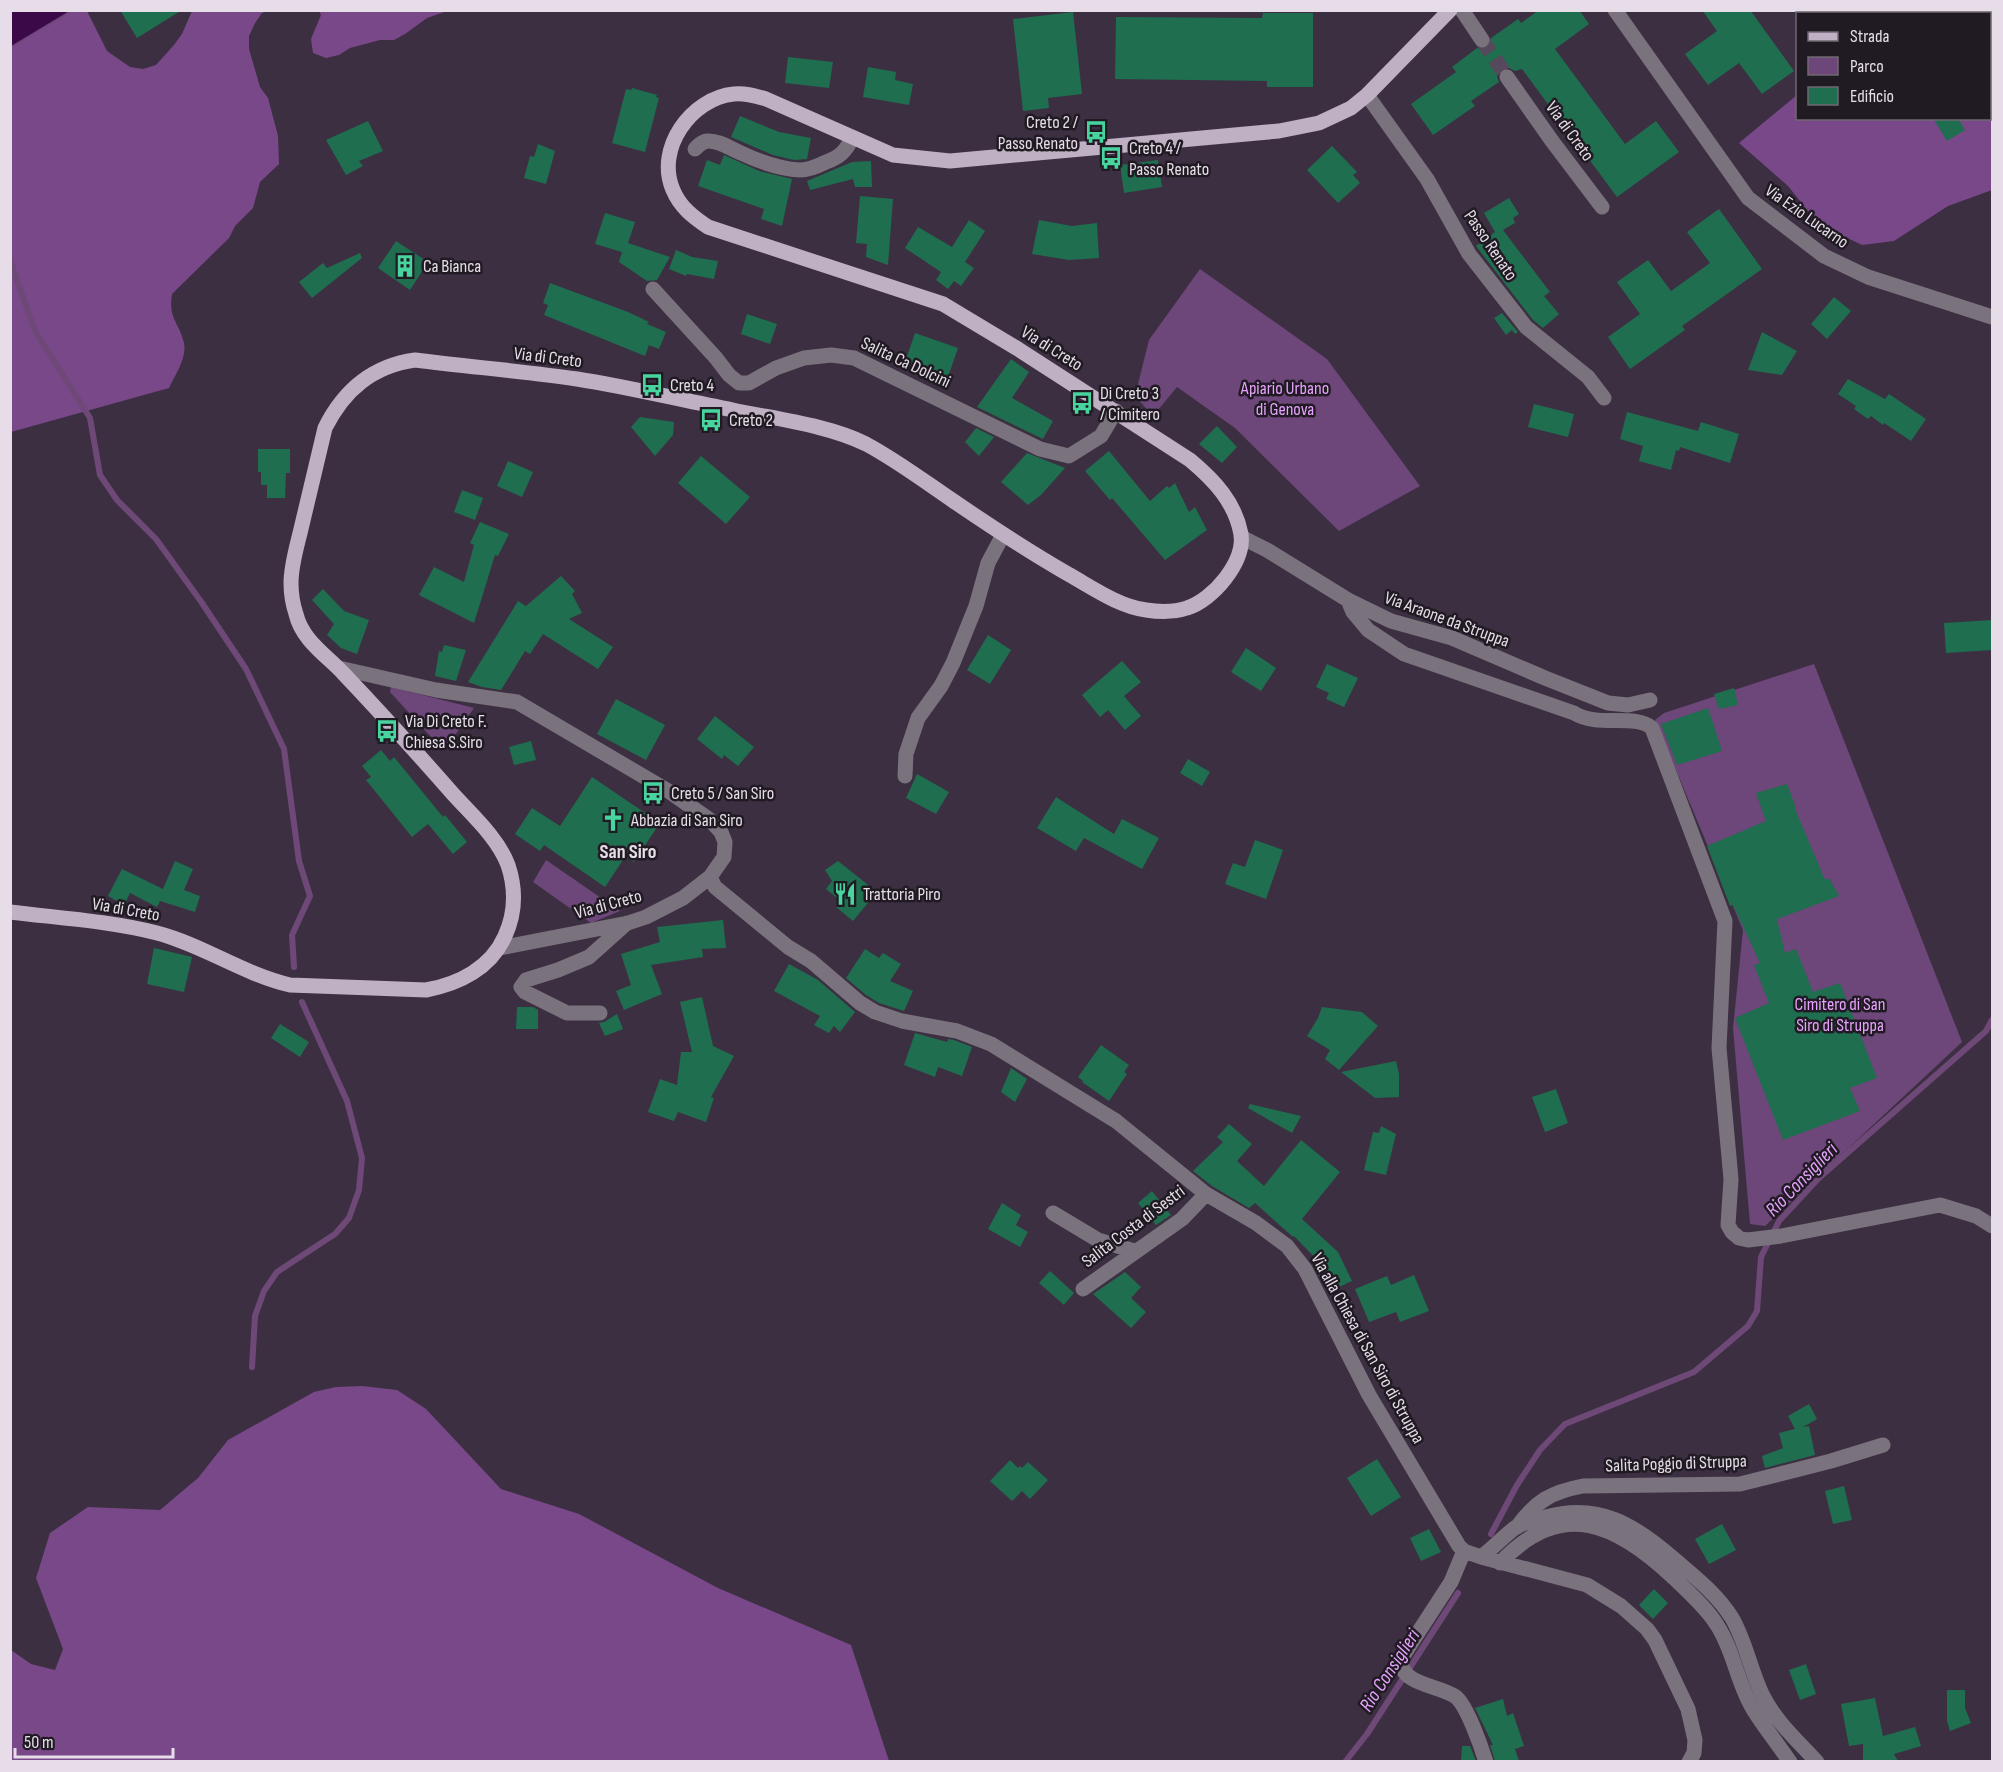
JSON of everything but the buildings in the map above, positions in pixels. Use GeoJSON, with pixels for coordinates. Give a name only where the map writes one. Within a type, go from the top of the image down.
{"type":"FeatureCollection","features":[{"type":"Feature","properties":{"kind":"main road","name":"Via di Creto"},"geometry":{"type":"LineString","coordinates":[[10,912],[156,933],[198,947],[267,980],[290,985],[426,990],[445,987],[477,970],[500,948],[513,910],[508,865],[501,852],[478,821],[388,720],[339,668],[318,650],[304,632],[296,615],[291,582],[325,428],[336,407],[351,389],[394,363],[415,360],[578,379],[848,436],[896,463],[1003,535],[1124,604],[1147,611],[1167,611],[1187,608],[1211,594],[1234,566],[1242,537],[1236,515],[1226,497],[1211,478],[1190,460],[1116,411],[943,304],[708,226],[686,210],[673,190],[669,178],[668,156],[679,130],[706,104],[723,96],[749,94],[766,99],[893,155],[950,161],[1279,131],[1319,123],[1351,108],[1367,95],[1450,10]]}},
{"type":"Feature","properties":{"kind":"street"},"geometry":{"type":"LineString","coordinates":[[1462,10],[1482,40]]}},
{"type":"Feature","properties":{"kind":"street","name":"Via Ezio Lucarno"},"geometry":{"type":"LineString","coordinates":[[1615,10],[1748,198],[1824,256],[1868,278],[1992,317]]}},
{"type":"Feature","properties":{"kind":"street","name":"Via di Creto"},"geometry":{"type":"LineString","coordinates":[[1507,77],[1602,207]]}},
{"type":"Feature","properties":{"kind":"street","name":"Passo Renato"},"geometry":{"type":"LineString","coordinates":[[1367,95],[1427,179],[1469,254],[1526,327],[1588,377],[1604,398]]}},
{"type":"Feature","properties":{"kind":"street"},"geometry":{"type":"LineString","coordinates":[[695,149],[701,143],[715,142],[771,164],[800,170],[813,168],[840,155],[846,150],[852,138]]}},
{"type":"Feature","properties":{"kind":"street","name":"Salita Ca Dolcini"},"geometry":{"type":"LineString","coordinates":[[653,289],[729,375],[739,383],[749,383],[776,368],[804,358],[842,355],[881,369],[1040,449],[1069,456],[1101,436],[1116,411]]}},
{"type":"Feature","properties":{"kind":"street"},"geometry":{"type":"LineString","coordinates":[[905,776],[906,754],[918,718],[941,686],[953,663],[976,606],[988,563],[1003,535]]}},
{"type":"Feature","properties":{"kind":"street","name":"Via Araone da Struppa"},"geometry":{"type":"LineString","coordinates":[[1242,537],[1348,600],[1390,621],[1452,638],[1608,704],[1628,705],[1650,700]]}},
{"type":"Feature","properties":{"kind":"street"},"geometry":{"type":"LineString","coordinates":[[1348,600],[1353,612],[1368,630],[1404,654],[1574,714],[1584,720],[1640,721],[1652,728],[1725,921],[1719,1048],[1731,1179],[1728,1225],[1732,1232],[1739,1238],[1748,1240],[1780,1236],[1940,1204],[1976,1216],[1992,1226]]}},
{"type":"Feature","properties":{"kind":"street","name":"Via di Creto"},"geometry":{"type":"LineString","coordinates":[[339,668],[436,690],[517,702],[670,792],[710,820],[725,842],[724,857],[710,877],[683,898],[646,917],[628,923],[500,948]]}},
{"type":"Feature","properties":{"kind":"street","name":"Via alla Chiesa di San Siro di Struppa"},"geometry":{"type":"LineString","coordinates":[[710,877],[715,887],[788,946],[811,961],[860,1003],[875,1012],[902,1021],[957,1030],[991,1044],[1116,1121],[1206,1194],[1262,1227],[1287,1246],[1299,1259],[1369,1395],[1459,1546],[1472,1554]]}},
{"type":"Feature","properties":{"kind":"street"},"geometry":{"type":"LineString","coordinates":[[600,1013],[567,1013],[525,992],[521,987],[526,980],[589,957],[628,923]]}},
{"type":"Feature","properties":{"kind":"street","name":"Salita Costa di Sestri"},"geometry":{"type":"LineString","coordinates":[[1083,1289],[1182,1219],[1206,1194]]}},
{"type":"Feature","properties":{"kind":"street"},"geometry":{"type":"LineString","coordinates":[[1053,1213],[1098,1240],[1134,1251]]}},
{"type":"Feature","properties":{"kind":"street","name":"Salita Poggio di Struppa"},"geometry":{"type":"LineString","coordinates":[[1517,1527],[1536,1504],[1551,1495],[1571,1488],[1740,1484],[1883,1445]]}},
{"type":"Feature","properties":{"kind":"street"},"geometry":{"type":"LineString","coordinates":[[1485,1761],[1481,1744],[1462,1704],[1457,1698],[1408,1675],[1401,1659],[1472,1554],[1517,1527],[1570,1511],[1586,1512],[1623,1522],[1660,1547],[1719,1600],[1743,1638],[1761,1692],[1770,1708],[1817,1761]]}},
{"type":"Feature","properties":{"kind":"street"},"geometry":{"type":"LineString","coordinates":[[1500,1563],[1509,1553],[1533,1535],[1558,1526],[1603,1528],[1639,1547],[1678,1582],[1717,1623],[1730,1647],[1753,1709],[1790,1761]]}},
{"type":"Feature","properties":{"kind":"street"},"geometry":{"type":"LineString","coordinates":[[1472,1554],[1587,1585],[1621,1606],[1647,1629],[1659,1648],[1688,1709],[1695,1740],[1694,1753],[1689,1761]]}},
{"type":"Feature","properties":{"kind":"green space","name":"Apiario Urbano di Genova"},"geometry":{"type":"Polygon","coordinates":[[[1200,269],[1327,359],[1420,486],[1339,531],[1235,428],[1177,387],[1153,416],[1135,396],[1149,340],[1200,269]]]}},
{"type":"Feature","properties":{"kind":"green space","name":"Cimitero di San Siro di Struppa"},"geometry":{"type":"Polygon","coordinates":[[[1814,664],[1962,1042],[1765,1226],[1750,1224],[1733,1028],[1743,930],[1655,720],[1664,713],[1814,664]]]}},
{"type":"Feature","properties":{"kind":"green space"},"geometry":{"type":"Polygon","coordinates":[[[391,687],[474,708],[444,751],[390,692],[391,687]]]}},
{"type":"Feature","properties":{"kind":"green space"},"geometry":{"type":"Polygon","coordinates":[[[546,860],[620,911],[591,923],[533,882],[546,860]]]}},
{"type":"Feature","properties":{"kind":"shaded area"},"geometry":{"type":"Polygon","coordinates":[[[11,10],[71,10],[71,11],[11,47],[11,10]]]}},
{"type":"Feature","properties":{"kind":"shaded area"},"geometry":{"type":"Polygon","coordinates":[[[1850,10],[1992,11],[1992,190],[1948,206],[1894,241],[1862,245],[1833,231],[1808,211],[1788,186],[1739,143],[1796,96],[1796,120],[1991,120],[1991,12],[1850,12],[1850,10]]]}},
{"type":"Feature","properties":{"kind":"shaded area"},"geometry":{"type":"Polygon","coordinates":[[[71,11],[87,11],[107,51],[130,67],[143,69],[156,65],[174,45],[182,34],[192,11],[268,11],[262,13],[255,23],[249,36],[249,49],[260,87],[268,98],[278,136],[279,164],[260,182],[253,208],[235,226],[229,238],[172,294],[171,309],[184,343],[184,355],[169,388],[11,432],[10,47],[71,11]]]}},
{"type":"Feature","properties":{"kind":"shaded area"},"geometry":{"type":"Polygon","coordinates":[[[319,11],[447,11],[427,18],[394,40],[380,40],[350,48],[339,55],[326,58],[313,53],[311,39],[321,15],[319,11]]]}},
{"type":"Feature","properties":{"kind":"shaded area"},"geometry":{"type":"Polygon","coordinates":[[[362,1386],[397,1390],[426,1409],[501,1489],[579,1514],[718,1588],[851,1645],[889,1761],[11,1761],[11,1650],[31,1664],[55,1670],[63,1649],[36,1578],[50,1533],[88,1507],[160,1510],[198,1478],[228,1440],[314,1392],[336,1387],[362,1386]]]}},
{"type":"Feature","properties":{"kind":"waterway"},"geometry":{"type":"LineString","coordinates":[[10,260],[35,331],[90,418],[100,475],[117,500],[156,539],[202,603],[246,669],[284,749],[299,861],[310,896],[292,935],[294,967]]}},
{"type":"Feature","properties":{"kind":"waterway"},"geometry":{"type":"LineString","coordinates":[[252,1367],[255,1316],[264,1291],[277,1272],[335,1234],[349,1218],[359,1190],[362,1158],[347,1101],[302,1002]]}},
{"type":"Feature","properties":{"kind":"waterway","name":"Rio Consiglieri"},"geometry":{"type":"LineString","coordinates":[[1491,1534],[1517,1485],[1540,1450],[1565,1424],[1694,1372],[1748,1326],[1757,1311],[1761,1257],[1779,1221],[1819,1178],[1986,1031],[1992,1020]]}},
{"type":"Feature","properties":{"kind":"waterway","name":"Rio Consiglieri"},"geometry":{"type":"LineString","coordinates":[[1345,1762],[1367,1734],[1458,1593]]}},
{"type":"Feature","properties":{"kind":"tunnel"},"geometry":{"type":"LineString","coordinates":[[1482,40],[1507,77]]}},
{"type":"Feature","properties":{"kind":"place","name":"Creto 2 / Passo Renato"},"geometry":{"type":"Point","coordinates":[1096,132]}},
{"type":"Feature","properties":{"kind":"place","name":"Creto 4 / Passo Renato"},"geometry":{"type":"Point","coordinates":[1111,158]}},
{"type":"Feature","properties":{"kind":"place","name":"Ca Bianca"},"geometry":{"type":"Point","coordinates":[405,266]}},
{"type":"Feature","properties":{"kind":"place","name":"Creto 4"},"geometry":{"type":"Point","coordinates":[652,385]}},
{"type":"Feature","properties":{"kind":"place","name":"Di Creto 3 / Cimitero"},"geometry":{"type":"Point","coordinates":[1082,403]}},
{"type":"Feature","properties":{"kind":"place","name":"Creto 2"},"geometry":{"type":"Point","coordinates":[711,420]}},
{"type":"Feature","properties":{"kind":"place","name":"Via Di Creto F. Chiesa S.Siro"},"geometry":{"type":"Point","coordinates":[387,731]}},
{"type":"Feature","properties":{"kind":"place","name":"Creto 5 / San Siro"},"geometry":{"type":"Point","coordinates":[653,793]}},
{"type":"Feature","properties":{"kind":"place","name":"Abbazia di San Siro"},"geometry":{"type":"Point","coordinates":[613,820]}},
{"type":"Feature","properties":{"kind":"place","name":"Trattoria Piro"},"geometry":{"type":"Point","coordinates":[845,894]}},
{"type":"Feature","properties":{"kind":"district","name":"San Siro"},"geometry":{"type":"Point","coordinates":[628,851]}}]}
